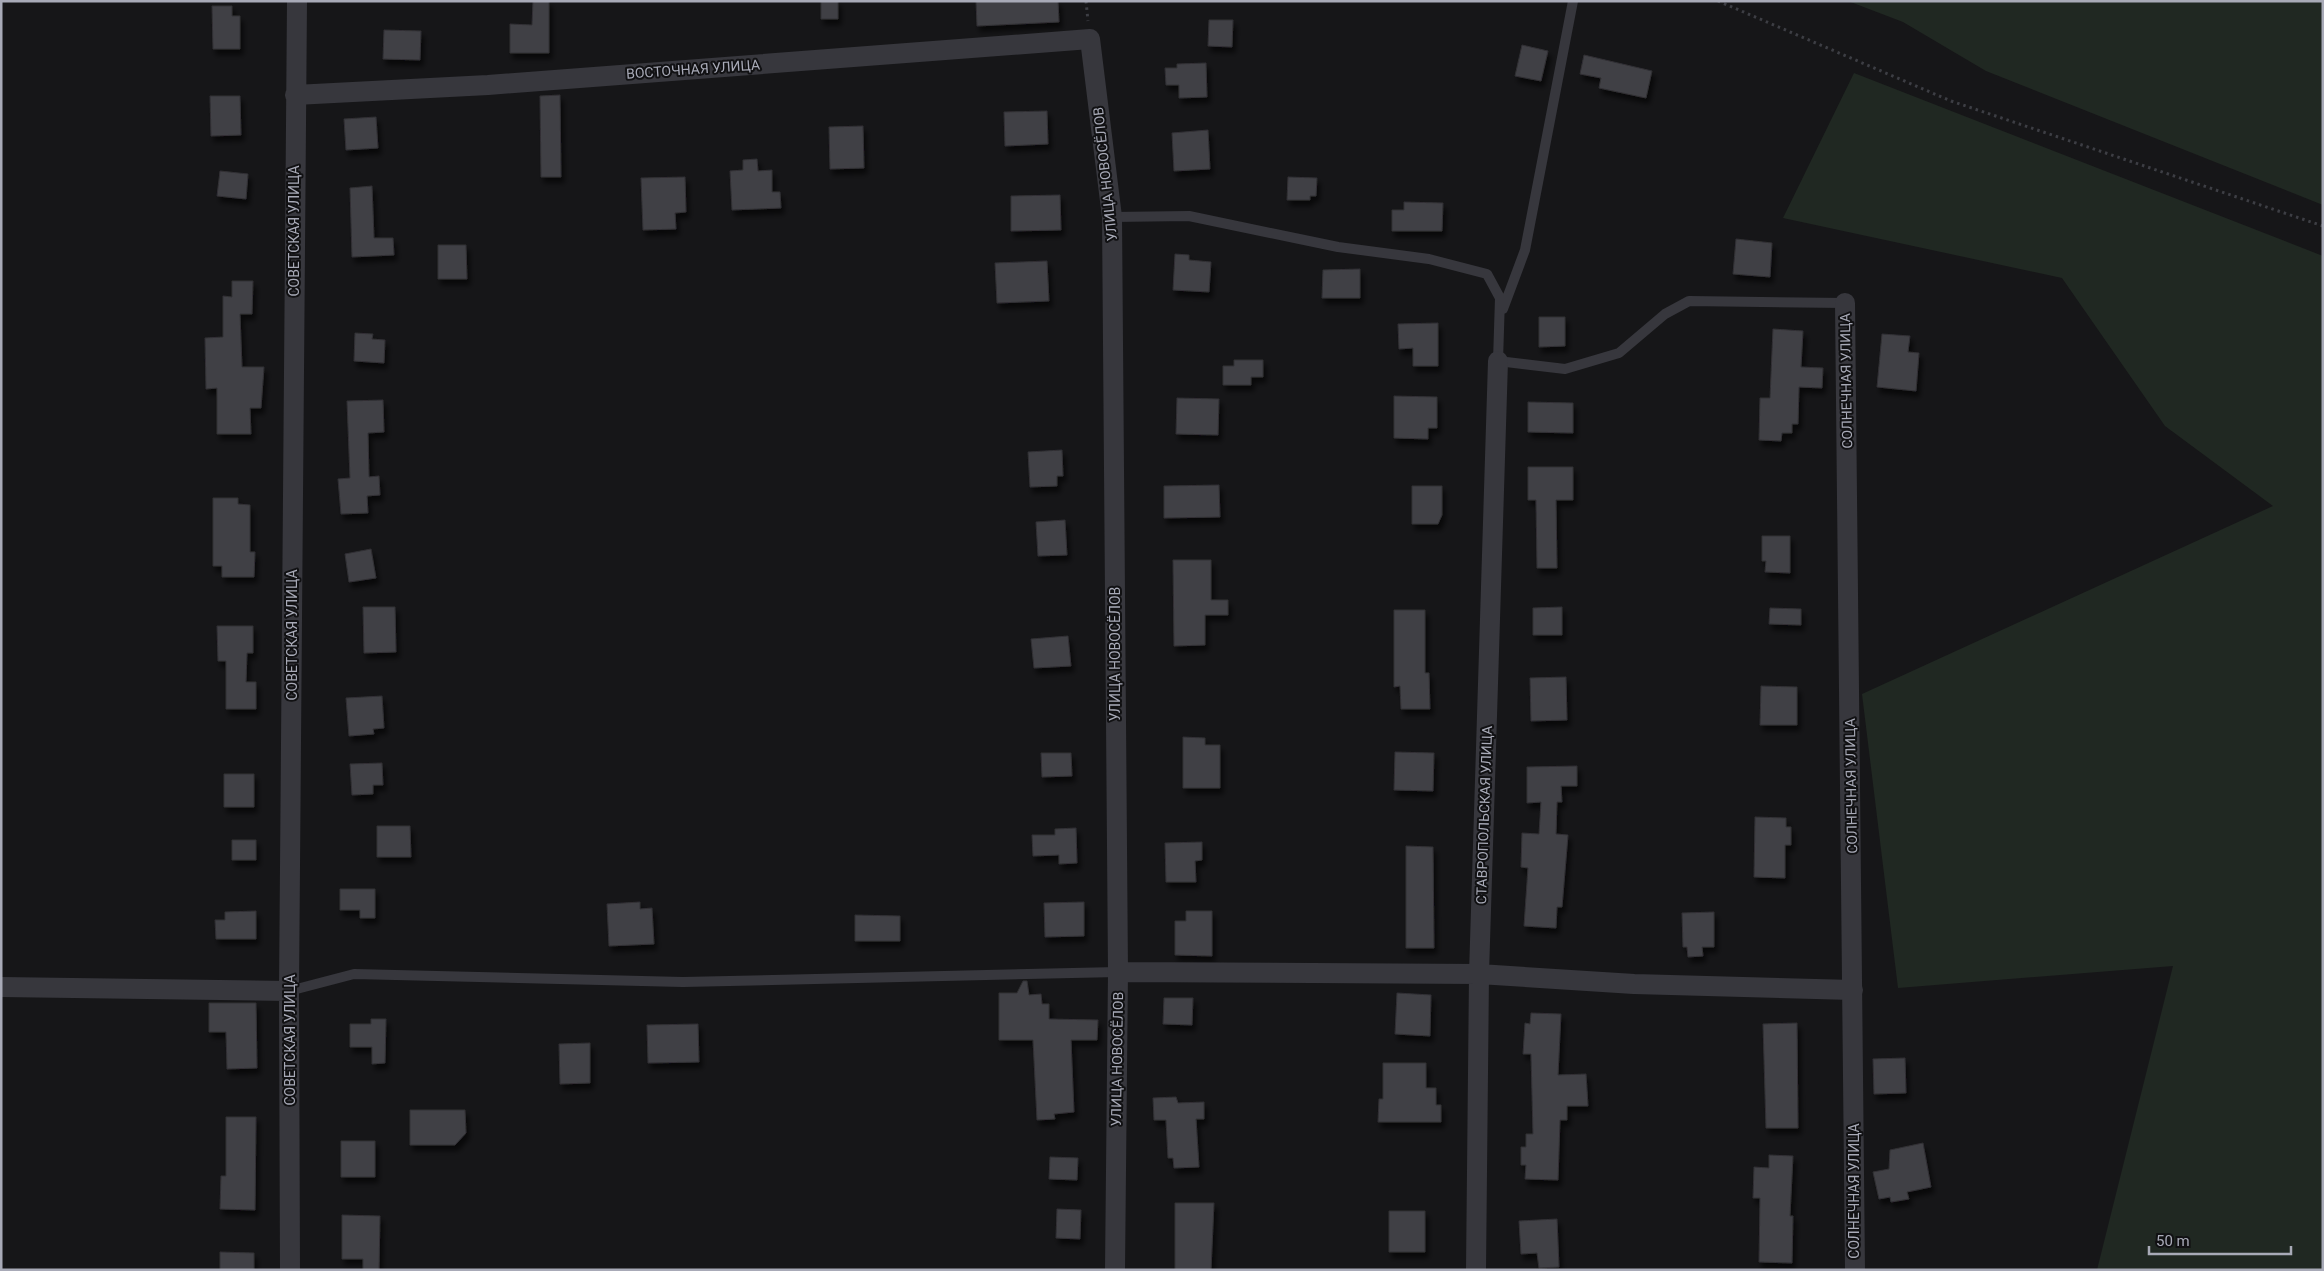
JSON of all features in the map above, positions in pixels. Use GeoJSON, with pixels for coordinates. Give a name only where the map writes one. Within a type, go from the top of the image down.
{"type":"FeatureCollection","features":[{"type":"Feature","properties":{"kind":"street","name":"СОВЕТСКАЯ УЛИЦА"},"geometry":{"type":"LineString","coordinates":[[290,1270],[289,991],[297,1]]}},
{"type":"Feature","properties":{"kind":"street","name":"ВОСТОЧНАЯ УЛИЦА"},"geometry":{"type":"LineString","coordinates":[[295,95],[488,85],[1090,39]]}},
{"type":"Feature","properties":{"kind":"street","name":"УЛИЦА НОВОСЁЛОВ"},"geometry":{"type":"LineString","coordinates":[[1090,39],[1112,217],[1118,972],[1115,1270]]}},
{"type":"Feature","properties":{"kind":"street","name":"СОЛНЕЧНАЯ УЛИЦА"},"geometry":{"type":"LineString","coordinates":[[1845,303],[1855,1270]]}},
{"type":"Feature","properties":{"kind":"street","name":"СТАВРОПОЛЬСКАЯ УЛИЦА"},"geometry":{"type":"LineString","coordinates":[[1476,1270],[1479,974],[1498,361]]}},
{"type":"Feature","properties":{"kind":"street"},"geometry":{"type":"LineString","coordinates":[[1118,972],[1479,974],[1634,984],[1853,990]]}},
{"type":"Feature","properties":{"kind":"street"},"geometry":{"type":"LineString","coordinates":[[1,987],[289,991]]}},
{"type":"Feature","properties":{"kind":"lane"},"geometry":{"type":"LineString","coordinates":[[1500,316],[1525,250],[1572,1]]}},
{"type":"Feature","properties":{"kind":"lane"},"geometry":{"type":"LineString","coordinates":[[1112,217],[1189,216],[1338,247],[1429,259],[1487,274],[1500,298],[1498,361],[1565,369],[1619,353],[1664,314],[1689,301],[1845,303]]}},
{"type":"Feature","properties":{"kind":"lane"},"geometry":{"type":"LineString","coordinates":[[289,991],[354,974],[682,982],[1118,972]]}},
{"type":"Feature","properties":{"kind":"path"},"geometry":{"type":"LineString","coordinates":[[1083,1],[1086,7]]}},
{"type":"Feature","properties":{"kind":"path"},"geometry":{"type":"LineString","coordinates":[[1718,1],[1951,101],[2323,226]]}},
{"type":"Feature","properties":{"kind":"shaded area"},"geometry":{"type":"Polygon","coordinates":[[[1848,1],[2323,1],[2323,205],[1986,71],[1903,22],[1848,1]]]}},
{"type":"Feature","properties":{"kind":"shaded area"},"geometry":{"type":"Polygon","coordinates":[[[1854,73],[2323,256],[2323,1270],[2097,1270],[2173,966],[1898,988],[1862,694],[2273,506],[2165,426],[2062,278],[1783,218],[1854,73]]]}},
{"type":"Feature","properties":{"kind":"building"},"geometry":{"type":"Polygon","coordinates":[[[533,1],[549,1],[549,53],[510,53],[510,24],[532,25],[533,1]]]}},
{"type":"Feature","properties":{"kind":"building"},"geometry":{"type":"Polygon","coordinates":[[[821,1],[838,1],[838,19],[821,19],[821,1]]]}},
{"type":"Feature","properties":{"kind":"building"},"geometry":{"type":"Polygon","coordinates":[[[976,1],[1058,1],[1059,22],[977,26],[976,1]]]}},
{"type":"Feature","properties":{"kind":"building"},"geometry":{"type":"Polygon","coordinates":[[[212,6],[232,6],[232,16],[240,16],[240,49],[213,49],[212,6]]]}},
{"type":"Feature","properties":{"kind":"building"},"geometry":{"type":"Polygon","coordinates":[[[1209,20],[1233,20],[1232,47],[1208,46],[1209,20]]]}},
{"type":"Feature","properties":{"kind":"building"},"geometry":{"type":"Polygon","coordinates":[[[384,30],[421,31],[420,60],[383,59],[384,30]]]}},
{"type":"Feature","properties":{"kind":"building"},"geometry":{"type":"Polygon","coordinates":[[[1522,45],[1548,51],[1541,81],[1515,76],[1522,45]]]}},
{"type":"Feature","properties":{"kind":"building"},"geometry":{"type":"Polygon","coordinates":[[[1584,55],[1652,71],[1646,98],[1599,88],[1601,78],[1580,74],[1584,55]]]}},
{"type":"Feature","properties":{"kind":"building"},"geometry":{"type":"Polygon","coordinates":[[[1206,63],[1207,97],[1179,98],[1179,85],[1166,85],[1165,68],[1177,68],[1177,64],[1206,63]]]}},
{"type":"Feature","properties":{"kind":"building"},"geometry":{"type":"Polygon","coordinates":[[[560,95],[561,177],[541,177],[540,96],[560,95]]]}},
{"type":"Feature","properties":{"kind":"building"},"geometry":{"type":"Polygon","coordinates":[[[210,96],[240,96],[241,135],[211,136],[210,96]]]}},
{"type":"Feature","properties":{"kind":"building"},"geometry":{"type":"Polygon","coordinates":[[[1047,111],[1048,144],[1005,146],[1004,112],[1047,111]]]}},
{"type":"Feature","properties":{"kind":"building"},"geometry":{"type":"Polygon","coordinates":[[[376,117],[378,148],[346,150],[344,119],[376,117]]]}},
{"type":"Feature","properties":{"kind":"building"},"geometry":{"type":"Polygon","coordinates":[[[863,126],[864,168],[830,169],[829,127],[863,126]]]}},
{"type":"Feature","properties":{"kind":"building"},"geometry":{"type":"Polygon","coordinates":[[[1208,130],[1210,169],[1174,171],[1172,133],[1208,130]]]}},
{"type":"Feature","properties":{"kind":"building"},"geometry":{"type":"Polygon","coordinates":[[[757,159],[758,171],[772,170],[772,192],[780,192],[781,208],[732,210],[730,171],[743,170],[743,160],[757,159]]]}},
{"type":"Feature","properties":{"kind":"building"},"geometry":{"type":"Polygon","coordinates":[[[220,171],[248,174],[246,199],[217,196],[220,171]]]}},
{"type":"Feature","properties":{"kind":"building"},"geometry":{"type":"Polygon","coordinates":[[[685,177],[686,212],[675,213],[676,229],[643,230],[641,178],[685,177]]]}},
{"type":"Feature","properties":{"kind":"building"},"geometry":{"type":"Polygon","coordinates":[[[1288,177],[1317,178],[1316,196],[1310,196],[1310,200],[1287,200],[1288,177]]]}},
{"type":"Feature","properties":{"kind":"building"},"geometry":{"type":"Polygon","coordinates":[[[372,186],[374,238],[393,238],[394,255],[352,257],[350,188],[372,186]]]}},
{"type":"Feature","properties":{"kind":"building"},"geometry":{"type":"Polygon","coordinates":[[[1060,195],[1061,230],[1011,231],[1011,196],[1060,195]]]}},
{"type":"Feature","properties":{"kind":"building"},"geometry":{"type":"Polygon","coordinates":[[[1404,202],[1443,203],[1442,231],[1392,231],[1392,210],[1404,210],[1404,202]]]}},
{"type":"Feature","properties":{"kind":"building"},"geometry":{"type":"Polygon","coordinates":[[[1736,239],[1772,243],[1770,277],[1733,274],[1736,239]]]}},
{"type":"Feature","properties":{"kind":"building"},"geometry":{"type":"Polygon","coordinates":[[[438,245],[466,245],[467,279],[438,279],[438,245]]]}},
{"type":"Feature","properties":{"kind":"building"},"geometry":{"type":"Polygon","coordinates":[[[1175,254],[1189,255],[1189,260],[1211,262],[1209,292],[1173,290],[1175,254]]]}},
{"type":"Feature","properties":{"kind":"building"},"geometry":{"type":"Polygon","coordinates":[[[1047,261],[1049,301],[997,303],[995,263],[1047,261]]]}},
{"type":"Feature","properties":{"kind":"building"},"geometry":{"type":"Polygon","coordinates":[[[1360,269],[1360,298],[1322,298],[1323,270],[1360,269]]]}},
{"type":"Feature","properties":{"kind":"building"},"geometry":{"type":"Polygon","coordinates":[[[232,281],[253,281],[252,314],[240,314],[242,367],[264,367],[261,408],[250,408],[251,434],[217,434],[217,388],[206,389],[205,338],[223,337],[223,296],[232,297],[232,281]]]}},
{"type":"Feature","properties":{"kind":"building"},"geometry":{"type":"Polygon","coordinates":[[[1539,317],[1565,317],[1565,346],[1539,347],[1539,317]]]}},
{"type":"Feature","properties":{"kind":"building"},"geometry":{"type":"Polygon","coordinates":[[[1438,323],[1438,366],[1413,366],[1413,348],[1399,349],[1398,324],[1438,323]]]}},
{"type":"Feature","properties":{"kind":"building"},"geometry":{"type":"Polygon","coordinates":[[[1773,329],[1803,331],[1801,367],[1823,368],[1822,388],[1799,387],[1798,424],[1792,424],[1792,433],[1782,433],[1781,441],[1759,440],[1760,398],[1770,398],[1773,329]]]}},
{"type":"Feature","properties":{"kind":"building"},"geometry":{"type":"Polygon","coordinates":[[[355,333],[373,334],[372,339],[385,340],[384,363],[354,361],[355,333]]]}},
{"type":"Feature","properties":{"kind":"building"},"geometry":{"type":"Polygon","coordinates":[[[1882,334],[1910,336],[1908,352],[1919,353],[1916,391],[1877,387],[1882,334]]]}},
{"type":"Feature","properties":{"kind":"building"},"geometry":{"type":"Polygon","coordinates":[[[1234,360],[1263,360],[1263,377],[1251,377],[1251,385],[1223,385],[1223,366],[1234,366],[1234,360]]]}},
{"type":"Feature","properties":{"kind":"building"},"geometry":{"type":"Polygon","coordinates":[[[1394,396],[1437,397],[1437,428],[1428,428],[1428,439],[1394,438],[1394,396]]]}},
{"type":"Feature","properties":{"kind":"building"},"geometry":{"type":"Polygon","coordinates":[[[1177,398],[1219,399],[1218,435],[1176,434],[1177,398]]]}},
{"type":"Feature","properties":{"kind":"building"},"geometry":{"type":"Polygon","coordinates":[[[383,400],[384,432],[368,433],[369,477],[379,476],[380,495],[367,496],[368,513],[341,514],[338,479],[350,478],[347,401],[383,400]]]}},
{"type":"Feature","properties":{"kind":"building"},"geometry":{"type":"Polygon","coordinates":[[[1528,402],[1573,403],[1573,433],[1528,432],[1528,402]]]}},
{"type":"Feature","properties":{"kind":"building"},"geometry":{"type":"Polygon","coordinates":[[[1062,450],[1063,476],[1057,476],[1057,486],[1030,487],[1028,452],[1062,450]]]}},
{"type":"Feature","properties":{"kind":"building"},"geometry":{"type":"Polygon","coordinates":[[[1528,467],[1573,467],[1573,500],[1556,500],[1557,568],[1537,568],[1536,500],[1528,500],[1528,467]]]}},
{"type":"Feature","properties":{"kind":"building"},"geometry":{"type":"Polygon","coordinates":[[[1219,485],[1220,517],[1164,518],[1164,486],[1219,485]]]}},
{"type":"Feature","properties":{"kind":"building"},"geometry":{"type":"Polygon","coordinates":[[[1412,486],[1442,486],[1442,515],[1438,524],[1412,524],[1412,486]]]}},
{"type":"Feature","properties":{"kind":"building"},"geometry":{"type":"Polygon","coordinates":[[[213,498],[238,498],[238,504],[250,505],[250,552],[255,552],[254,577],[222,577],[222,566],[213,566],[213,498]]]}},
{"type":"Feature","properties":{"kind":"building"},"geometry":{"type":"Polygon","coordinates":[[[1065,520],[1067,555],[1038,556],[1036,522],[1065,520]]]}},
{"type":"Feature","properties":{"kind":"building"},"geometry":{"type":"Polygon","coordinates":[[[1762,536],[1790,536],[1790,573],[1765,572],[1766,561],[1762,561],[1762,536]]]}},
{"type":"Feature","properties":{"kind":"building"},"geometry":{"type":"Polygon","coordinates":[[[371,549],[376,578],[349,582],[345,554],[371,549]]]}},
{"type":"Feature","properties":{"kind":"building"},"geometry":{"type":"Polygon","coordinates":[[[1173,560],[1211,560],[1211,600],[1228,600],[1228,615],[1205,615],[1205,645],[1174,646],[1173,560]]]}},
{"type":"Feature","properties":{"kind":"building"},"geometry":{"type":"Polygon","coordinates":[[[363,607],[395,607],[396,652],[364,653],[363,607]]]}},
{"type":"Feature","properties":{"kind":"building"},"geometry":{"type":"Polygon","coordinates":[[[1562,607],[1562,635],[1533,635],[1533,608],[1562,607]]]}},
{"type":"Feature","properties":{"kind":"building"},"geometry":{"type":"Polygon","coordinates":[[[1770,608],[1801,609],[1801,625],[1769,624],[1770,608]]]}},
{"type":"Feature","properties":{"kind":"building"},"geometry":{"type":"Polygon","coordinates":[[[1394,610],[1425,610],[1425,673],[1429,673],[1430,709],[1401,709],[1400,686],[1394,687],[1394,610]]]}},
{"type":"Feature","properties":{"kind":"building"},"geometry":{"type":"Polygon","coordinates":[[[217,626],[253,626],[253,653],[247,653],[246,682],[256,682],[256,709],[226,709],[226,661],[218,661],[217,626]]]}},
{"type":"Feature","properties":{"kind":"building"},"geometry":{"type":"Polygon","coordinates":[[[1068,636],[1071,666],[1034,668],[1031,639],[1068,636]]]}},
{"type":"Feature","properties":{"kind":"building"},"geometry":{"type":"Polygon","coordinates":[[[1566,677],[1567,720],[1531,721],[1530,678],[1566,677]]]}},
{"type":"Feature","properties":{"kind":"building"},"geometry":{"type":"Polygon","coordinates":[[[1761,686],[1797,687],[1797,725],[1760,725],[1761,686]]]}},
{"type":"Feature","properties":{"kind":"building"},"geometry":{"type":"Polygon","coordinates":[[[382,696],[384,728],[373,729],[374,734],[349,736],[346,698],[382,696]]]}},
{"type":"Feature","properties":{"kind":"building"},"geometry":{"type":"Polygon","coordinates":[[[1183,737],[1205,738],[1205,745],[1220,745],[1220,788],[1183,788],[1183,737]]]}},
{"type":"Feature","properties":{"kind":"building"},"geometry":{"type":"Polygon","coordinates":[[[1395,752],[1434,753],[1433,791],[1394,790],[1395,752]]]}},
{"type":"Feature","properties":{"kind":"building"},"geometry":{"type":"Polygon","coordinates":[[[1041,753],[1071,753],[1072,776],[1042,777],[1041,753]]]}},
{"type":"Feature","properties":{"kind":"building"},"geometry":{"type":"Polygon","coordinates":[[[382,763],[383,785],[373,785],[373,794],[352,795],[350,764],[382,763]]]}},
{"type":"Feature","properties":{"kind":"building"},"geometry":{"type":"Polygon","coordinates":[[[1577,766],[1577,786],[1561,786],[1562,802],[1557,802],[1556,834],[1568,835],[1562,907],[1557,907],[1556,928],[1524,926],[1528,868],[1521,867],[1522,833],[1539,834],[1541,802],[1527,803],[1527,767],[1577,766]]]}},
{"type":"Feature","properties":{"kind":"building"},"geometry":{"type":"Polygon","coordinates":[[[224,774],[254,774],[254,807],[224,807],[224,774]]]}},
{"type":"Feature","properties":{"kind":"building"},"geometry":{"type":"Polygon","coordinates":[[[1755,817],[1786,818],[1786,827],[1791,827],[1791,845],[1785,845],[1785,878],[1754,877],[1755,817]]]}},
{"type":"Feature","properties":{"kind":"building"},"geometry":{"type":"Polygon","coordinates":[[[377,826],[410,826],[411,857],[377,857],[377,826]]]}},
{"type":"Feature","properties":{"kind":"building"},"geometry":{"type":"Polygon","coordinates":[[[1076,828],[1077,863],[1059,864],[1059,855],[1033,856],[1032,835],[1055,835],[1055,829],[1076,828]]]}},
{"type":"Feature","properties":{"kind":"building"},"geometry":{"type":"Polygon","coordinates":[[[232,840],[256,840],[256,860],[232,860],[232,840]]]}},
{"type":"Feature","properties":{"kind":"building"},"geometry":{"type":"Polygon","coordinates":[[[1202,842],[1202,860],[1195,861],[1196,882],[1166,882],[1165,843],[1202,842]]]}},
{"type":"Feature","properties":{"kind":"building"},"geometry":{"type":"Polygon","coordinates":[[[1406,846],[1433,847],[1434,948],[1406,948],[1406,846]]]}},
{"type":"Feature","properties":{"kind":"building"},"geometry":{"type":"Polygon","coordinates":[[[340,889],[375,889],[375,918],[360,918],[360,910],[340,910],[340,889]]]}},
{"type":"Feature","properties":{"kind":"building"},"geometry":{"type":"Polygon","coordinates":[[[640,902],[640,909],[652,908],[654,944],[609,946],[607,904],[640,902]]]}},
{"type":"Feature","properties":{"kind":"building"},"geometry":{"type":"Polygon","coordinates":[[[1084,902],[1084,936],[1045,937],[1044,903],[1084,902]]]}},
{"type":"Feature","properties":{"kind":"building"},"geometry":{"type":"Polygon","coordinates":[[[256,911],[256,939],[216,939],[215,920],[225,920],[225,912],[256,911]]]}},
{"type":"Feature","properties":{"kind":"building"},"geometry":{"type":"Polygon","coordinates":[[[1186,911],[1212,911],[1212,956],[1175,955],[1175,921],[1186,921],[1186,911]]]}},
{"type":"Feature","properties":{"kind":"building"},"geometry":{"type":"Polygon","coordinates":[[[1714,912],[1714,947],[1702,947],[1703,956],[1688,957],[1687,947],[1683,947],[1682,913],[1714,912]]]}},
{"type":"Feature","properties":{"kind":"building"},"geometry":{"type":"Polygon","coordinates":[[[855,915],[900,916],[900,941],[855,941],[855,915]]]}},
{"type":"Feature","properties":{"kind":"building"},"geometry":{"type":"Polygon","coordinates":[[[1023,981],[1027,981],[1029,995],[1041,994],[1042,1004],[1049,1004],[1049,1019],[1098,1020],[1097,1040],[1071,1040],[1074,1112],[1054,1114],[1055,1119],[1037,1120],[1033,1040],[999,1040],[999,993],[1017,993],[1023,981]]]}},
{"type":"Feature","properties":{"kind":"building"},"geometry":{"type":"Polygon","coordinates":[[[1397,993],[1431,995],[1430,1036],[1395,1034],[1397,993]]]}},
{"type":"Feature","properties":{"kind":"building"},"geometry":{"type":"Polygon","coordinates":[[[1164,998],[1193,998],[1192,1025],[1163,1024],[1164,998]]]}},
{"type":"Feature","properties":{"kind":"building"},"geometry":{"type":"Polygon","coordinates":[[[209,1003],[256,1003],[257,1068],[227,1069],[226,1032],[209,1032],[209,1003]]]}},
{"type":"Feature","properties":{"kind":"building"},"geometry":{"type":"Polygon","coordinates":[[[1531,1013],[1561,1014],[1558,1075],[1586,1074],[1588,1106],[1567,1106],[1567,1120],[1560,1120],[1558,1180],[1525,1179],[1526,1165],[1521,1165],[1521,1147],[1526,1147],[1526,1134],[1533,1134],[1531,1054],[1523,1054],[1525,1023],[1530,1024],[1531,1013]]]}},
{"type":"Feature","properties":{"kind":"building"},"geometry":{"type":"Polygon","coordinates":[[[371,1019],[386,1019],[385,1063],[372,1064],[372,1047],[350,1047],[350,1024],[371,1024],[371,1019]]]}},
{"type":"Feature","properties":{"kind":"building"},"geometry":{"type":"Polygon","coordinates":[[[1797,1023],[1798,1128],[1766,1128],[1763,1024],[1797,1023]]]}},
{"type":"Feature","properties":{"kind":"building"},"geometry":{"type":"Polygon","coordinates":[[[698,1024],[699,1062],[648,1063],[647,1025],[698,1024]]]}},
{"type":"Feature","properties":{"kind":"building"},"geometry":{"type":"Polygon","coordinates":[[[590,1043],[590,1083],[560,1084],[559,1044],[590,1043]]]}},
{"type":"Feature","properties":{"kind":"building"},"geometry":{"type":"Polygon","coordinates":[[[1905,1058],[1906,1093],[1874,1094],[1873,1059],[1905,1058]]]}},
{"type":"Feature","properties":{"kind":"building"},"geometry":{"type":"Polygon","coordinates":[[[1383,1063],[1426,1063],[1426,1088],[1436,1088],[1436,1105],[1441,1105],[1441,1122],[1378,1122],[1379,1099],[1383,1099],[1383,1063]]]}},
{"type":"Feature","properties":{"kind":"building"},"geometry":{"type":"Polygon","coordinates":[[[1176,1097],[1178,1103],[1204,1102],[1204,1119],[1196,1119],[1199,1167],[1174,1168],[1173,1158],[1168,1158],[1166,1120],[1154,1120],[1153,1098],[1176,1097]]]}},
{"type":"Feature","properties":{"kind":"building"},"geometry":{"type":"Polygon","coordinates":[[[410,1110],[465,1110],[466,1133],[455,1145],[410,1145],[410,1110]]]}},
{"type":"Feature","properties":{"kind":"building"},"geometry":{"type":"Polygon","coordinates":[[[226,1117],[256,1117],[255,1210],[220,1209],[221,1176],[226,1176],[226,1117]]]}},
{"type":"Feature","properties":{"kind":"building"},"geometry":{"type":"Polygon","coordinates":[[[341,1141],[375,1141],[375,1177],[341,1177],[341,1141]]]}},
{"type":"Feature","properties":{"kind":"building"},"geometry":{"type":"Polygon","coordinates":[[[1923,1143],[1931,1187],[1907,1192],[1909,1199],[1891,1202],[1890,1197],[1879,1199],[1873,1172],[1889,1169],[1890,1150],[1923,1143]]]}},
{"type":"Feature","properties":{"kind":"building"},"geometry":{"type":"Polygon","coordinates":[[[1769,1155],[1793,1156],[1790,1216],[1793,1216],[1792,1263],[1759,1262],[1760,1198],[1753,1198],[1754,1167],[1769,1168],[1769,1155]]]}},
{"type":"Feature","properties":{"kind":"building"},"geometry":{"type":"Polygon","coordinates":[[[1050,1157],[1078,1158],[1077,1180],[1049,1179],[1050,1157]]]}},
{"type":"Feature","properties":{"kind":"building"},"geometry":{"type":"Polygon","coordinates":[[[1175,1203],[1214,1203],[1211,1270],[1175,1270],[1175,1203]]]}},
{"type":"Feature","properties":{"kind":"building"},"geometry":{"type":"Polygon","coordinates":[[[1057,1209],[1081,1210],[1080,1239],[1056,1238],[1057,1209]]]}},
{"type":"Feature","properties":{"kind":"building"},"geometry":{"type":"Polygon","coordinates":[[[1389,1211],[1425,1211],[1425,1252],[1389,1252],[1389,1211]]]}},
{"type":"Feature","properties":{"kind":"building"},"geometry":{"type":"Polygon","coordinates":[[[342,1215],[380,1216],[379,1270],[363,1270],[363,1259],[342,1259],[342,1215]]]}},
{"type":"Feature","properties":{"kind":"building"},"geometry":{"type":"Polygon","coordinates":[[[1557,1219],[1559,1267],[1539,1268],[1537,1253],[1521,1254],[1519,1221],[1557,1219]]]}},
{"type":"Feature","properties":{"kind":"building"},"geometry":{"type":"Polygon","coordinates":[[[220,1252],[254,1253],[254,1270],[220,1270],[220,1252]]]}}]}
